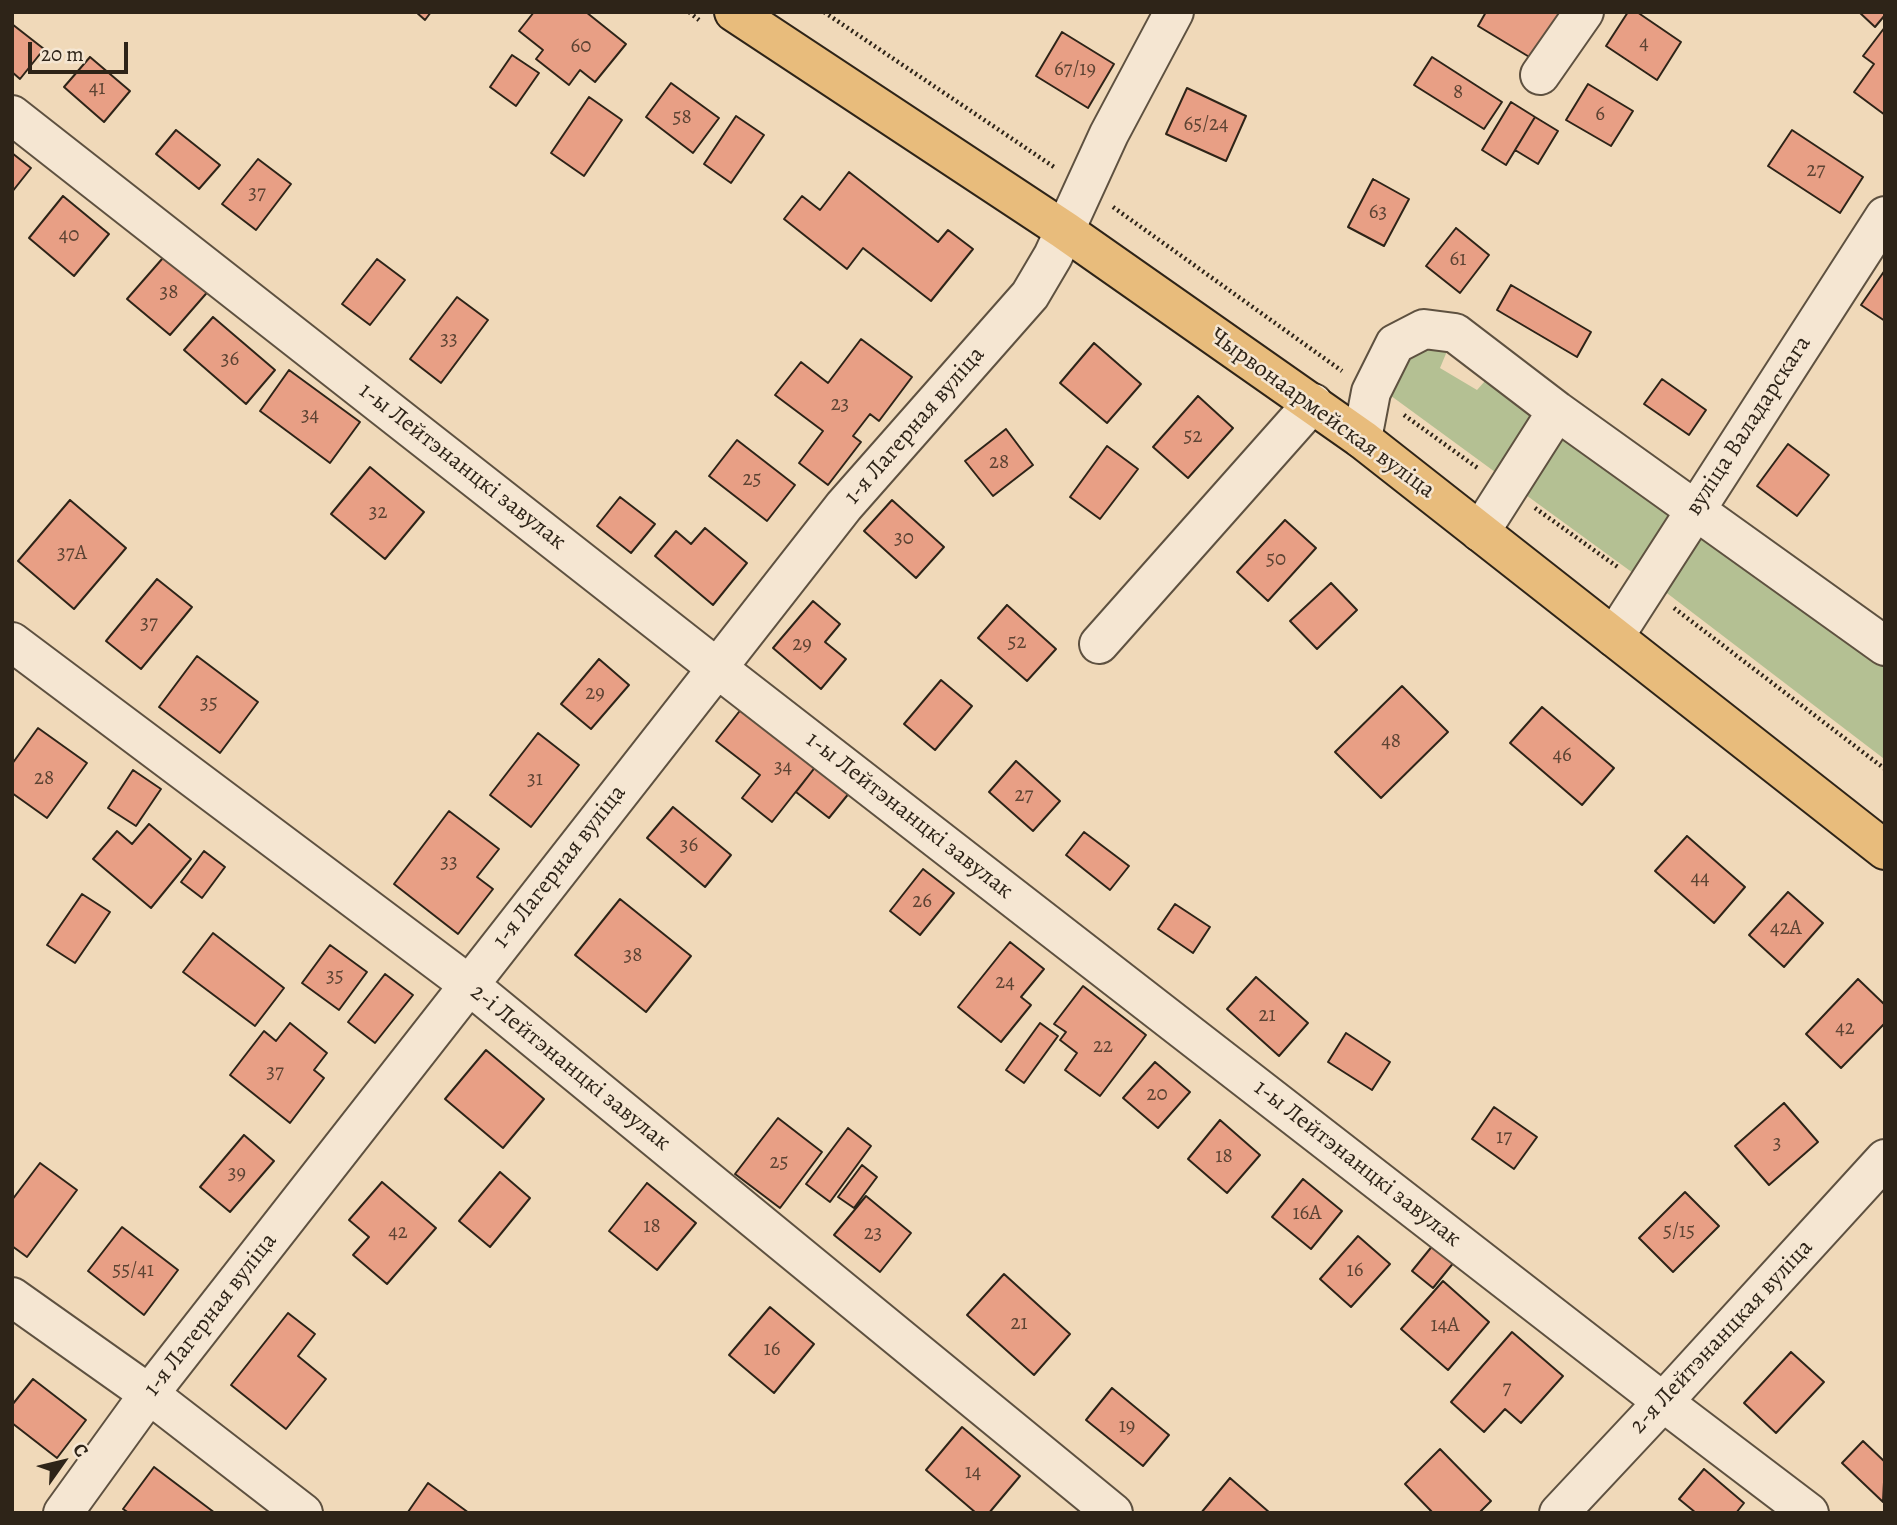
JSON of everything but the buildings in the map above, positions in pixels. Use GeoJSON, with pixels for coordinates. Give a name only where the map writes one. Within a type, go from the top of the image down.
{"type":"FeatureCollection","features":[{"type":"Feature","properties":{"kind":"main road","name":"Чырвонаармейская вуліца"},"geometry":{"type":"LineString","coordinates":[[734,12],[1064,230],[1313,403],[1885,850]]}},
{"type":"Feature","properties":{"kind":"street","name":"1-я Лагерная вуліца"},"geometry":{"type":"LineString","coordinates":[[63,1513],[149,1394],[845,506],[1030,295],[1053,256],[1109,134],[1174,12]]}},
{"type":"Feature","properties":{"kind":"street"},"geometry":{"type":"LineString","coordinates":[[1541,75],[1584,12]]}},
{"type":"Feature","properties":{"kind":"street","name":"1-ы Лейтэнанцкі завулак"},"geometry":{"type":"LineString","coordinates":[[12,115],[717,668],[1809,1513]]}},
{"type":"Feature","properties":{"kind":"street","name":"вуліца Валадарскага"},"geometry":{"type":"LineString","coordinates":[[1614,637],[1885,216]]}},
{"type":"Feature","properties":{"kind":"street"},"geometry":{"type":"LineString","coordinates":[[1362,439],[1371,391],[1395,344],[1424,329],[1455,333],[1694,511],[1885,646]]}},
{"type":"Feature","properties":{"kind":"street"},"geometry":{"type":"LineString","coordinates":[[1099,644],[1313,403]]}},
{"type":"Feature","properties":{"kind":"street"},"geometry":{"type":"LineString","coordinates":[[1480,532],[1557,411]]}},
{"type":"Feature","properties":{"kind":"street","name":"2-і Лейтэнанцкі завулак"},"geometry":{"type":"LineString","coordinates":[[12,642],[468,984],[1113,1513]]}},
{"type":"Feature","properties":{"kind":"street","name":"2-я Лейтэнанцкая вуліца"},"geometry":{"type":"LineString","coordinates":[[1559,1513],[1885,1159]]}},
{"type":"Feature","properties":{"kind":"street"},"geometry":{"type":"LineString","coordinates":[[12,1297],[149,1394],[303,1513]]}},
{"type":"Feature","properties":{"kind":"green space"},"geometry":{"type":"Polygon","coordinates":[[[1450,344],[1440,368],[1477,390],[1494,371],[1551,413],[1506,480],[1383,390],[1414,345],[1450,344]]]}},
{"type":"Feature","properties":{"kind":"green space"},"geometry":{"type":"Polygon","coordinates":[[[1558,421],[1687,514],[1644,581],[1515,487],[1558,421]]]}},
{"type":"Feature","properties":{"kind":"green space"},"geometry":{"type":"Polygon","coordinates":[[[1696,521],[1885,656],[1883,758],[1655,584],[1696,521]]]}}]}
